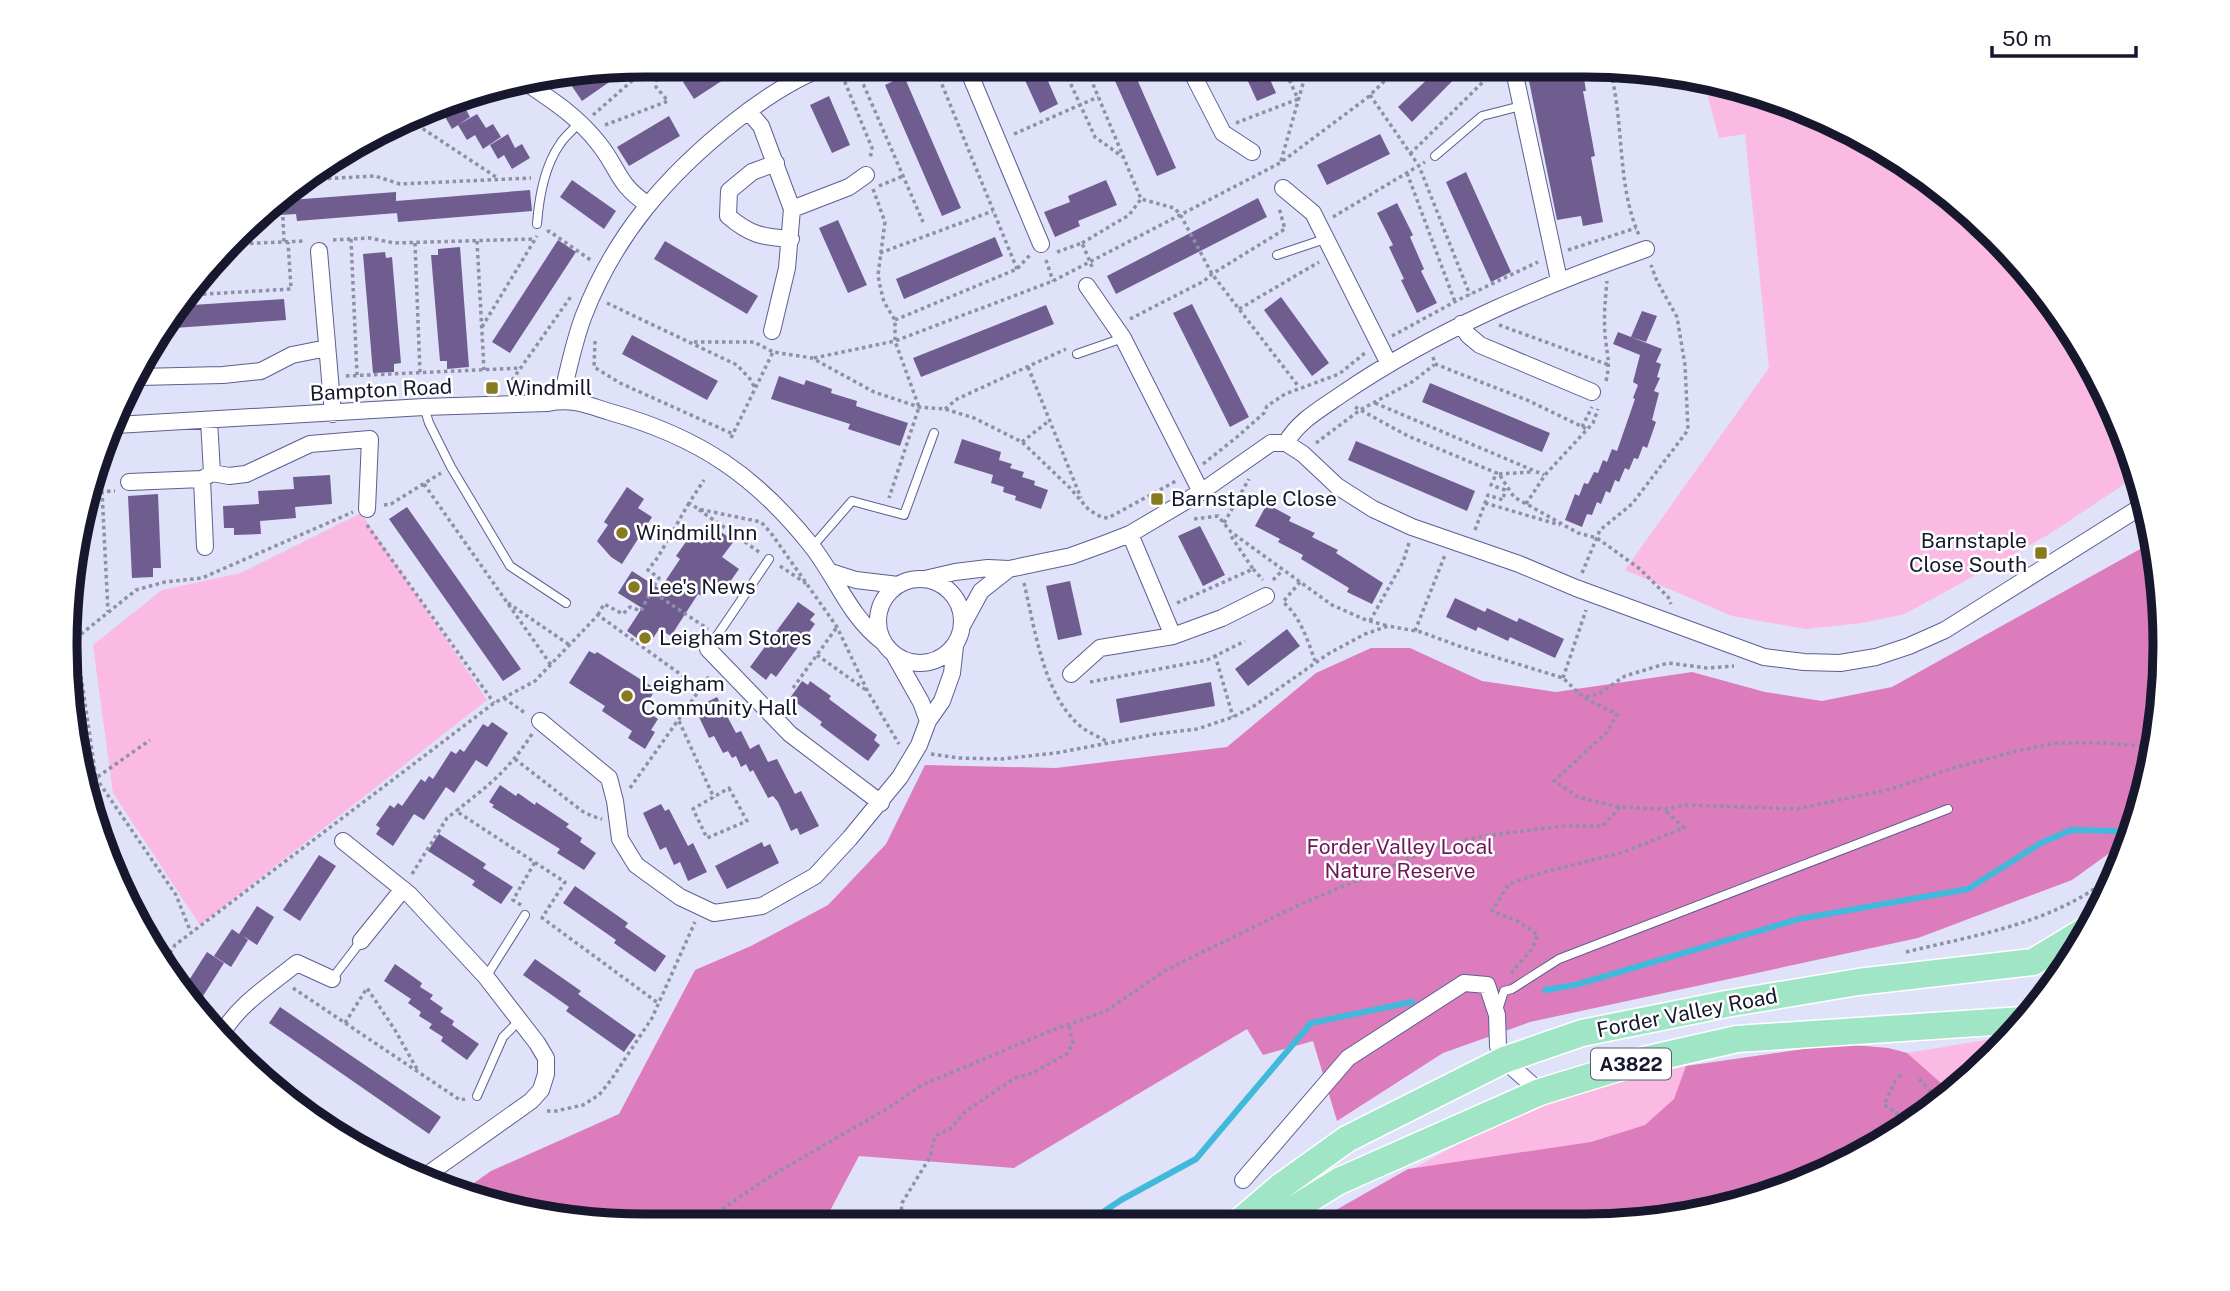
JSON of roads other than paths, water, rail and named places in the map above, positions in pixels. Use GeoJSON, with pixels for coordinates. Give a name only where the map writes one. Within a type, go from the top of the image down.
{"type":"FeatureCollection","features":[{"type":"Feature","properties":{"kind":"main road","name":"Forder Valley Road"},"geometry":{"type":"LineString","coordinates":[[1248,1214],[1280,1186],[1347,1139],[1504,1060],[1582,1033],[1726,1004],[1858,982],[2033,962],[2071,939]]}},
{"type":"Feature","properties":{"kind":"main road","name":"Forder Valley Road"},"geometry":{"type":"LineString","coordinates":[[1286,1214],[1339,1181],[1540,1092],[1644,1060],[1737,1038],[2011,1021]]}},
{"type":"Feature","properties":{"kind":"street"},"geometry":{"type":"LineString","coordinates":[[566,399],[564,387],[584,315],[605,270],[647,204],[701,148],[778,89],[804,77]]}},
{"type":"Feature","properties":{"kind":"street"},"geometry":{"type":"LineString","coordinates":[[971,77],[1041,244]]}},
{"type":"Feature","properties":{"kind":"street"},"geometry":{"type":"LineString","coordinates":[[1194,77],[1223,133],[1252,152]]}},
{"type":"Feature","properties":{"kind":"street"},"geometry":{"type":"LineString","coordinates":[[1515,77],[1559,280]]}},
{"type":"Feature","properties":{"kind":"street"},"geometry":{"type":"LineString","coordinates":[[537,88],[562,106],[583,127],[599,144],[623,185],[647,204]]}},
{"type":"Feature","properties":{"kind":"street"},"geometry":{"type":"LineString","coordinates":[[748,111],[761,126],[792,209],[787,268],[772,331]]}},
{"type":"Feature","properties":{"kind":"street"},"geometry":{"type":"LineString","coordinates":[[776,163],[752,172],[729,191],[728,216],[759,236],[790,239]]}},
{"type":"Feature","properties":{"kind":"street"},"geometry":{"type":"LineString","coordinates":[[792,209],[849,187],[866,175]]}},
{"type":"Feature","properties":{"kind":"street"},"geometry":{"type":"LineString","coordinates":[[1277,185],[1313,213],[1389,364]]}},
{"type":"Feature","properties":{"kind":"street"},"geometry":{"type":"LineString","coordinates":[[319,244],[333,414]]}},
{"type":"Feature","properties":{"kind":"street"},"geometry":{"type":"LineString","coordinates":[[1286,443],[1307,418],[1427,342],[1559,280],[1646,249]]}},
{"type":"Feature","properties":{"kind":"street"},"geometry":{"type":"LineString","coordinates":[[1087,286],[1119,332],[1200,492]]}},
{"type":"Feature","properties":{"kind":"street"},"geometry":{"type":"LineString","coordinates":[[1469,320],[1468,335],[1480,345],[1592,392]]}},
{"type":"Feature","properties":{"kind":"street"},"geometry":{"type":"LineString","coordinates":[[147,372],[223,375],[261,371],[292,355],[327,348]]}},
{"type":"Feature","properties":{"kind":"street","name":"Bampton Road"},"geometry":{"type":"LineString","coordinates":[[122,425],[424,407],[548,403],[566,399],[664,428],[698,445],[733,468],[772,501],[831,572],[842,597],[859,621],[895,656],[928,721]]}},
{"type":"Feature","properties":{"kind":"street"},"geometry":{"type":"LineString","coordinates":[[205,547],[209,420]]}},
{"type":"Feature","properties":{"kind":"street"},"geometry":{"type":"LineString","coordinates":[[129,482],[246,474],[310,443],[370,439],[362,510]]}},
{"type":"Feature","properties":{"kind":"street"},"geometry":{"type":"LineString","coordinates":[[883,642],[878,615],[885,598],[898,585],[906,581],[966,570],[1015,568],[1070,556],[1130,534],[1200,492],[1271,443],[1286,443],[1303,454],[1337,486],[1373,509],[1414,527],[1758,655],[1804,662],[1840,663],[1876,657],[1945,630],[2137,510]]}},
{"type":"Feature","properties":{"kind":"street"},"geometry":{"type":"LineString","coordinates":[[1130,534],[1173,636]]}},
{"type":"Feature","properties":{"kind":"street"},"geometry":{"type":"LineString","coordinates":[[540,721],[609,779],[620,839],[636,865],[680,897],[714,913],[762,906],[815,876],[881,803],[900,777],[916,750],[928,721],[942,701],[952,673],[955,646],[963,624],[981,591],[1015,568]]}},
{"type":"Feature","properties":{"kind":"street"},"geometry":{"type":"LineString","coordinates":[[831,572],[856,580],[898,585]]}},
{"type":"Feature","properties":{"kind":"street"},"geometry":{"type":"LineString","coordinates":[[925,579],[950,591],[960,606],[963,624]]}},
{"type":"Feature","properties":{"kind":"street"},"geometry":{"type":"LineString","coordinates":[[1075,679],[1100,648],[1173,636],[1222,618],[1266,596]]}},
{"type":"Feature","properties":{"kind":"street"},"geometry":{"type":"LineString","coordinates":[[712,642],[719,661],[790,734],[881,803]]}},
{"type":"Feature","properties":{"kind":"street"},"geometry":{"type":"LineString","coordinates":[[895,656],[910,663],[927,663],[943,657],[955,646]]}},
{"type":"Feature","properties":{"kind":"street"},"geometry":{"type":"LineString","coordinates":[[343,841],[403,889],[486,977],[546,1058],[546,1074],[541,1090],[521,1109],[431,1172]]}},
{"type":"Feature","properties":{"kind":"street"},"geometry":{"type":"LineString","coordinates":[[361,941],[403,889]]}},
{"type":"Feature","properties":{"kind":"street"},"geometry":{"type":"LineString","coordinates":[[225,1027],[248,1002],[296,963],[332,979]]}},
{"type":"Feature","properties":{"kind":"street"},"geometry":{"type":"LineString","coordinates":[[1243,1180],[1348,1058],[1464,983],[1487,985],[1497,1015],[1498,1046],[1504,1060],[1540,1092]]}},
{"type":"Feature","properties":{"kind":"lane"},"geometry":{"type":"LineString","coordinates":[[1435,156],[1482,116],[1521,106]]}},
{"type":"Feature","properties":{"kind":"lane"},"geometry":{"type":"LineString","coordinates":[[537,223],[539,192],[560,144],[583,127]]}},
{"type":"Feature","properties":{"kind":"lane"},"geometry":{"type":"LineString","coordinates":[[1277,255],[1326,239]]}},
{"type":"Feature","properties":{"kind":"lane"},"geometry":{"type":"LineString","coordinates":[[1078,349],[1119,332]]}},
{"type":"Feature","properties":{"kind":"lane"},"geometry":{"type":"LineString","coordinates":[[424,407],[451,467],[510,566],[566,603]]}},
{"type":"Feature","properties":{"kind":"lane"},"geometry":{"type":"LineString","coordinates":[[812,547],[852,501],[904,515],[934,433]]}},
{"type":"Feature","properties":{"kind":"lane"},"geometry":{"type":"LineString","coordinates":[[712,642],[769,559]]}},
{"type":"Feature","properties":{"kind":"lane"},"geometry":{"type":"LineString","coordinates":[[1497,1015],[1504,991],[1512,989],[1559,959],[1948,809]]}},
{"type":"Feature","properties":{"kind":"lane"},"geometry":{"type":"LineString","coordinates":[[486,977],[527,912]]}},
{"type":"Feature","properties":{"kind":"lane"},"geometry":{"type":"LineString","coordinates":[[332,979],[361,941]]}},
{"type":"Feature","properties":{"kind":"lane"},"geometry":{"type":"LineString","coordinates":[[477,1096],[503,1037],[519,1021]]}},
{"type":"Feature","properties":{"kind":"waterway"},"geometry":{"type":"LineString","coordinates":[[1545,990],[1575,985],[1799,919],[1968,889],[2041,843],[2071,830],[2122,831]]}},
{"type":"Feature","properties":{"kind":"waterway"},"geometry":{"type":"LineString","coordinates":[[1100,1214],[1196,1159],[1311,1023],[1412,1002]]}},
{"type":"Feature","properties":{"kind":"place","name":"Windmill"},"geometry":{"type":"Point","coordinates":[492,388]}},
{"type":"Feature","properties":{"kind":"place","name":"Barnstaple Close"},"geometry":{"type":"Point","coordinates":[1157,499]}},
{"type":"Feature","properties":{"kind":"place","name":"Windmill Inn"},"geometry":{"type":"Point","coordinates":[622,533]}},
{"type":"Feature","properties":{"kind":"place","name":"Barnstaple Close South"},"geometry":{"type":"Point","coordinates":[2041,553]}},
{"type":"Feature","properties":{"kind":"place","name":"Lee's News"},"geometry":{"type":"Point","coordinates":[634,587]}},
{"type":"Feature","properties":{"kind":"place","name":"Leigham Stores"},"geometry":{"type":"Point","coordinates":[645,638]}},
{"type":"Feature","properties":{"kind":"place","name":"Leigham Community Hall"},"geometry":{"type":"Point","coordinates":[627,696]}},
{"type":"Feature","properties":{"kind":"park label","name":"Forder Valley Local Nature Reserve"},"geometry":{"type":"Point","coordinates":[1400,859]}}]}
